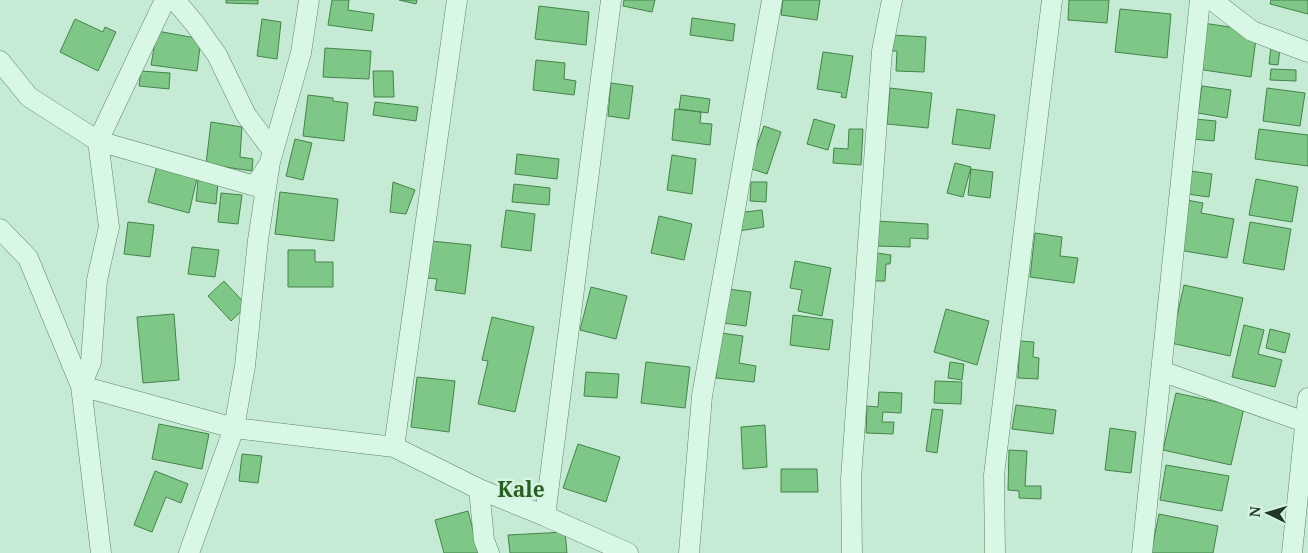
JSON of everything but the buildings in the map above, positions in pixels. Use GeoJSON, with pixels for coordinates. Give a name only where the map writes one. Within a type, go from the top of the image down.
{"type":"FeatureCollection","features":[{"type":"Feature","properties":{"kind":"street"},"geometry":{"type":"LineString","coordinates":[[81,386],[91,362],[97,280],[109,227],[98,141],[165,0]]}},
{"type":"Feature","properties":{"kind":"street"},"geometry":{"type":"LineString","coordinates":[[175,0],[195,24],[217,56],[246,115],[272,156]]}},
{"type":"Feature","properties":{"kind":"street"},"geometry":{"type":"LineString","coordinates":[[189,553],[234,428],[245,366],[258,240],[272,156],[301,53],[309,0]]}},
{"type":"Feature","properties":{"kind":"street"},"geometry":{"type":"LineString","coordinates":[[394,447],[457,0]]}},
{"type":"Feature","properties":{"kind":"street"},"geometry":{"type":"LineString","coordinates":[[545,516],[611,0]]}},
{"type":"Feature","properties":{"kind":"street"},"geometry":{"type":"LineString","coordinates":[[689,553],[702,396],[772,0]]}},
{"type":"Feature","properties":{"kind":"street"},"geometry":{"type":"LineString","coordinates":[[852,553],[851,479],[882,50],[892,0]]}},
{"type":"Feature","properties":{"kind":"street"},"geometry":{"type":"LineString","coordinates":[[995,553],[994,475],[1052,0]]}},
{"type":"Feature","properties":{"kind":"street"},"geometry":{"type":"LineString","coordinates":[[1142,553],[1200,0]]}},
{"type":"Feature","properties":{"kind":"street"},"geometry":{"type":"LineString","coordinates":[[1212,0],[1252,31],[1308,52]]}},
{"type":"Feature","properties":{"kind":"street"},"geometry":{"type":"LineString","coordinates":[[0,61],[29,97],[98,141],[255,186],[272,156]]}},
{"type":"Feature","properties":{"kind":"street"},"geometry":{"type":"LineString","coordinates":[[0,229],[28,258],[81,386],[102,553]]}},
{"type":"Feature","properties":{"kind":"street"},"geometry":{"type":"LineString","coordinates":[[1161,371],[1306,422]]}},
{"type":"Feature","properties":{"kind":"street"},"geometry":{"type":"LineString","coordinates":[[81,386],[234,428],[394,447],[479,489],[628,553]]}},
{"type":"Feature","properties":{"kind":"street"},"geometry":{"type":"LineString","coordinates":[[1292,553],[1308,398]]}},
{"type":"Feature","properties":{"kind":"street"},"geometry":{"type":"LineString","coordinates":[[479,489],[484,540],[489,553]]}},
{"type":"Feature","properties":{"kind":"district","name":"Kale"},"geometry":{"type":"Point","coordinates":[521,490]}}]}
